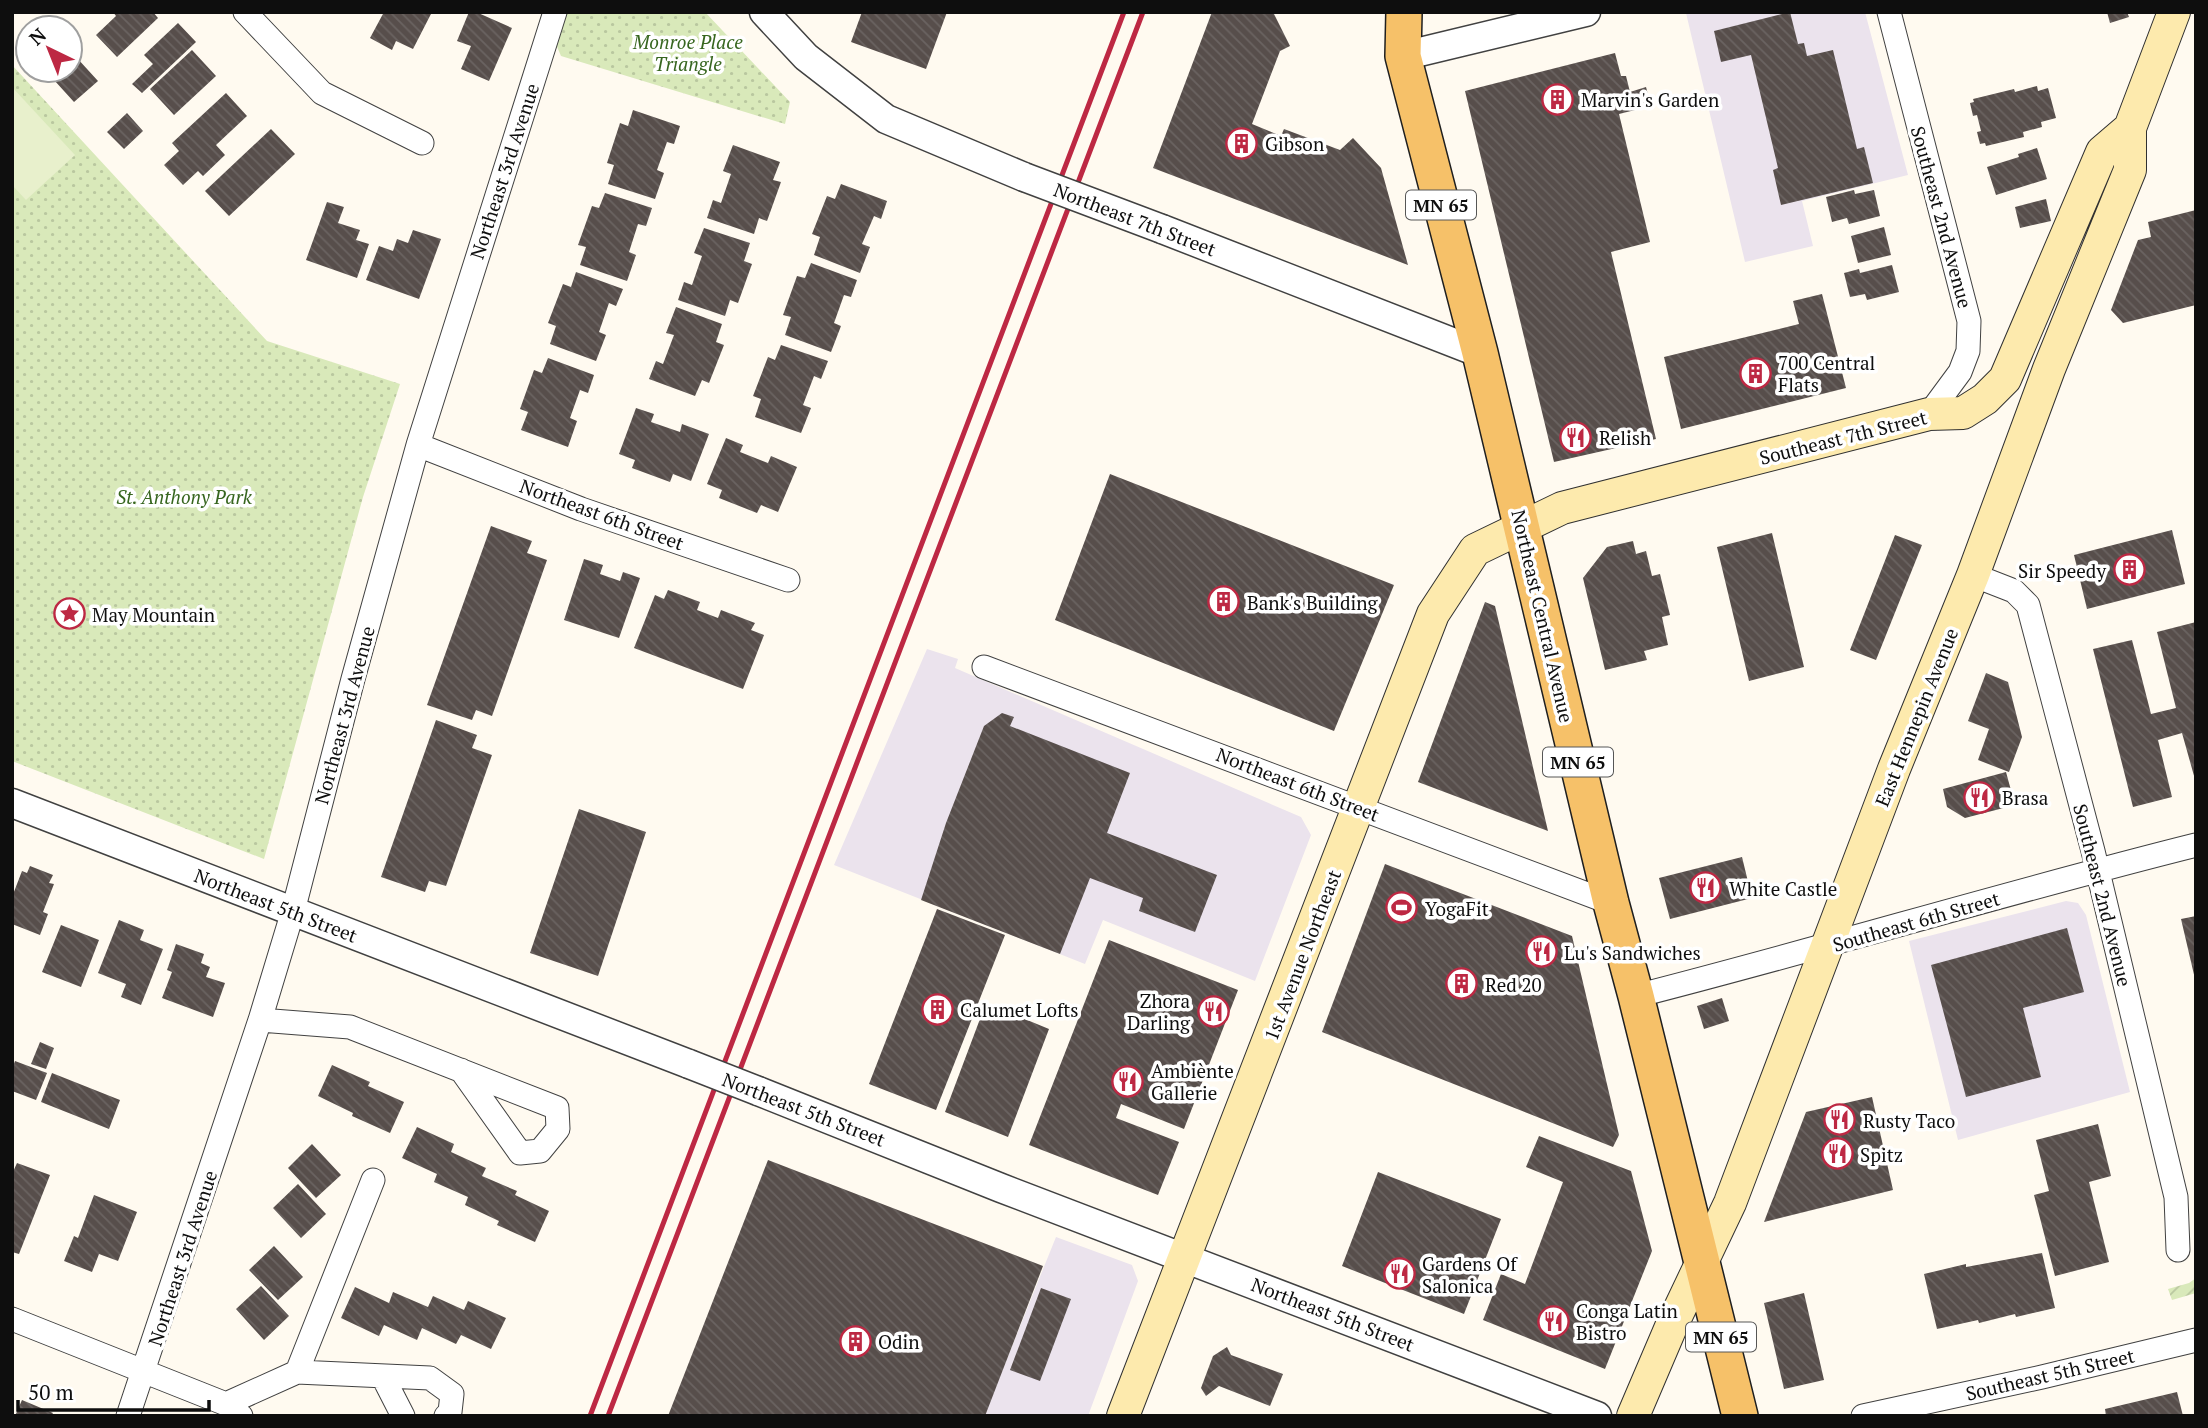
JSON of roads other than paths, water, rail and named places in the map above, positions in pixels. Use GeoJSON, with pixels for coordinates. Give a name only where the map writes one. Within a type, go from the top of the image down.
{"type":"FeatureCollection","features":[{"type":"Feature","properties":{"kind":"main road","name":"Northeast Central Avenue"},"geometry":{"type":"LineString","coordinates":[[1378,12],[1403,56],[1480,353],[1611,903],[1702,1258]]}},
{"type":"Feature","properties":{"kind":"main road","name":"Northeast Central Avenue"},"geometry":{"type":"LineString","coordinates":[[1403,56],[1404,12]]}},
{"type":"Feature","properties":{"kind":"main road","name":"East Hennepin Avenue"},"geometry":{"type":"LineString","coordinates":[[1633,1416],[1702,1258],[1730,1203],[1894,769],[1973,575],[2049,369],[2130,170],[2130,128],[2174,12]]}},
{"type":"Feature","properties":{"kind":"main road","name":"Southeast 7th Street"},"geometry":{"type":"LineString","coordinates":[[1522,527],[1562,508],[1929,414],[1963,413],[1985,399],[2005,379],[2102,152],[2130,128]]}},
{"type":"Feature","properties":{"kind":"main road","name":"1st Avenue Northeast"},"geometry":{"type":"LineString","coordinates":[[1124,1416],[1433,614],[1475,550],[1522,527]]}},
{"type":"Feature","properties":{"kind":"main road","name":"MN 65"},"geometry":{"type":"LineString","coordinates":[[1702,1258],[1741,1416]]}},
{"type":"Feature","properties":{"kind":"street"},"geometry":{"type":"LineString","coordinates":[[245,12],[322,93],[422,144]]}},
{"type":"Feature","properties":{"kind":"street","name":"Northeast 3rd Avenue"},"geometry":{"type":"LineString","coordinates":[[128,1416],[260,1020],[293,911],[353,679],[418,445],[555,12]]}},
{"type":"Feature","properties":{"kind":"street","name":"Northeast 7th Street"},"geometry":{"type":"LineString","coordinates":[[764,12],[806,57],[886,120],[1024,177],[1480,353]]}},
{"type":"Feature","properties":{"kind":"street"},"geometry":{"type":"LineString","coordinates":[[1403,56],[1586,12]]}},
{"type":"Feature","properties":{"kind":"street","name":"Southeast 2nd Avenue"},"geometry":{"type":"LineString","coordinates":[[1889,12],[1969,321],[1968,351],[1960,372],[1929,414]]}},
{"type":"Feature","properties":{"kind":"street","name":"Northeast 6th Street"},"geometry":{"type":"LineString","coordinates":[[418,445],[581,509],[788,580]]}},
{"type":"Feature","properties":{"kind":"street","name":"Southeast 2nd Avenue"},"geometry":{"type":"LineString","coordinates":[[1973,575],[2014,591],[2028,606],[2098,870],[2178,1205],[2178,1250]]}},
{"type":"Feature","properties":{"kind":"street","name":"Northeast 6th Street"},"geometry":{"type":"LineString","coordinates":[[984,667],[1611,903]]}},
{"type":"Feature","properties":{"kind":"street","name":"Northeast 5th Street"},"geometry":{"type":"LineString","coordinates":[[12,803],[1597,1416]]}},
{"type":"Feature","properties":{"kind":"street","name":"Southeast 6th Street"},"geometry":{"type":"LineString","coordinates":[[1636,996],[2196,845]]}},
{"type":"Feature","properties":{"kind":"street"},"geometry":{"type":"LineString","coordinates":[[260,1020],[350,1027],[461,1070]]}},
{"type":"Feature","properties":{"kind":"street"},"geometry":{"type":"LineString","coordinates":[[296,1372],[373,1180]]}},
{"type":"Feature","properties":{"kind":"street"},"geometry":{"type":"LineString","coordinates":[[12,1319],[144,1370],[234,1410],[296,1372],[430,1377],[452,1394],[450,1412],[446,1416]]}},
{"type":"Feature","properties":{"kind":"street","name":"Southeast 5th Street"},"geometry":{"type":"LineString","coordinates":[[1863,1416],[2196,1340]]}},
{"type":"Feature","properties":{"kind":"street"},"geometry":{"type":"LineString","coordinates":[[383,1377],[403,1416]]}},
{"type":"Feature","properties":{"kind":"railway"},"geometry":{"type":"LineString","coordinates":[[590,1416],[1124,12]]}},
{"type":"Feature","properties":{"kind":"railway"},"geometry":{"type":"LineString","coordinates":[[608,1416],[1143,12]]}},
{"type":"Feature","properties":{"kind":"place","name":"Marvin's Garden"},"geometry":{"type":"Point","coordinates":[1558,99]}},
{"type":"Feature","properties":{"kind":"place","name":"Gibson"},"geometry":{"type":"Point","coordinates":[1242,143]}},
{"type":"Feature","properties":{"kind":"place","name":"700 Central Flats"},"geometry":{"type":"Point","coordinates":[1755,373]}},
{"type":"Feature","properties":{"kind":"place","name":"Relish"},"geometry":{"type":"Point","coordinates":[1576,437]}},
{"type":"Feature","properties":{"kind":"place","name":"Sir Speedy"},"geometry":{"type":"Point","coordinates":[2129,570]}},
{"type":"Feature","properties":{"kind":"place","name":"Bank's Building"},"geometry":{"type":"Point","coordinates":[1224,602]}},
{"type":"Feature","properties":{"kind":"place","name":"May Mountain"},"geometry":{"type":"Point","coordinates":[69,614]}},
{"type":"Feature","properties":{"kind":"place","name":"Brasa"},"geometry":{"type":"Point","coordinates":[1979,797]}},
{"type":"Feature","properties":{"kind":"place","name":"White Castle"},"geometry":{"type":"Point","coordinates":[1706,888]}},
{"type":"Feature","properties":{"kind":"place","name":"YogaFit"},"geometry":{"type":"Point","coordinates":[1402,908]}},
{"type":"Feature","properties":{"kind":"place","name":"Lu's Sandwiches"},"geometry":{"type":"Point","coordinates":[1541,952]}},
{"type":"Feature","properties":{"kind":"place","name":"Red 20"},"geometry":{"type":"Point","coordinates":[1462,984]}},
{"type":"Feature","properties":{"kind":"place","name":"Calumet Lofts"},"geometry":{"type":"Point","coordinates":[937,1009]}},
{"type":"Feature","properties":{"kind":"place","name":"Zhora Darling"},"geometry":{"type":"Point","coordinates":[1213,1011]}},
{"type":"Feature","properties":{"kind":"place","name":"Ambiènte Gallerie"},"geometry":{"type":"Point","coordinates":[1128,1081]}},
{"type":"Feature","properties":{"kind":"place","name":"Rusty Taco"},"geometry":{"type":"Point","coordinates":[1840,1120]}},
{"type":"Feature","properties":{"kind":"place","name":"Spitz"},"geometry":{"type":"Point","coordinates":[1837,1154]}},
{"type":"Feature","properties":{"kind":"place","name":"Gardens Of Salonica"},"geometry":{"type":"Point","coordinates":[1399,1274]}},
{"type":"Feature","properties":{"kind":"place","name":"Conga Latin Bistro"},"geometry":{"type":"Point","coordinates":[1553,1321]}},
{"type":"Feature","properties":{"kind":"place","name":"Odin"},"geometry":{"type":"Point","coordinates":[855,1341]}},
{"type":"Feature","properties":{"kind":"park label","name":"Monroe Place Triangle"},"geometry":{"type":"Point","coordinates":[688,52]}},
{"type":"Feature","properties":{"kind":"park label","name":"St. Anthony Park"},"geometry":{"type":"Point","coordinates":[184,496]}}]}
